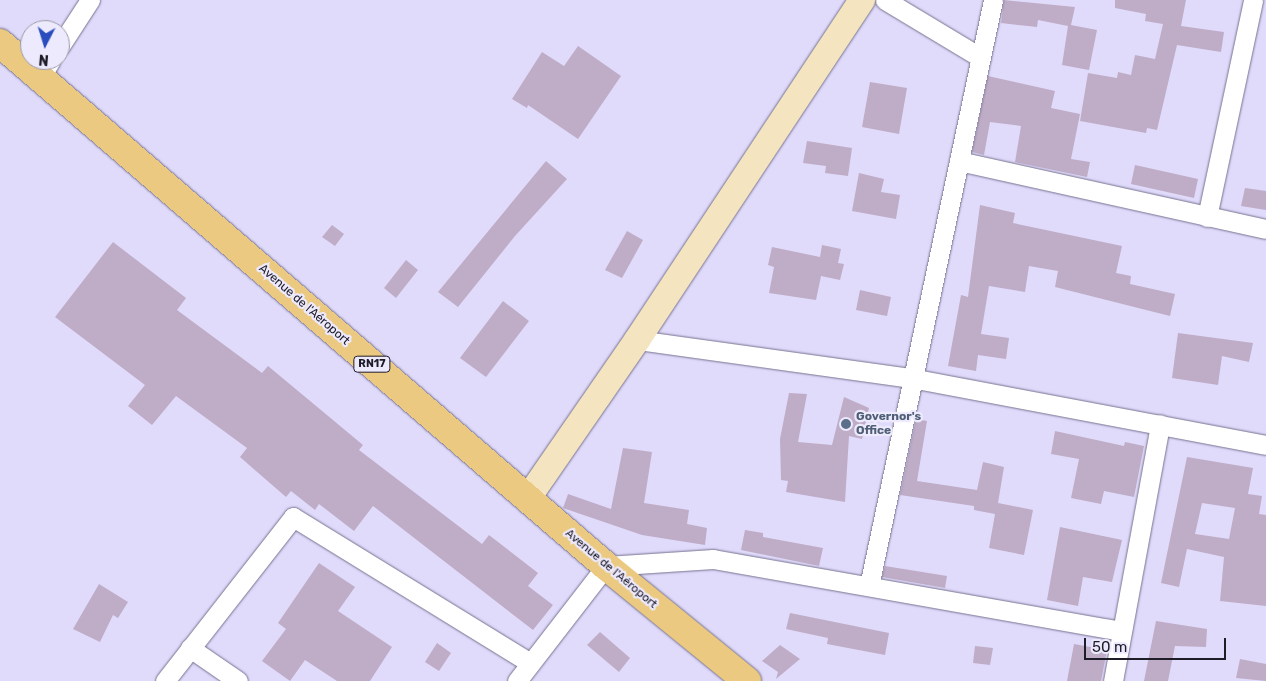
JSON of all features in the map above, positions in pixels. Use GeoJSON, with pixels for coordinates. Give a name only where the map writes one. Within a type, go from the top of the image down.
{"type":"FeatureCollection","features":[{"type":"Feature","properties":{"kind":"main road","name":"Avenue de l'Aéroport"},"geometry":{"type":"LineString","coordinates":[[0,43],[20,54]]}},
{"type":"Feature","properties":{"kind":"main road","name":"Avenue de l'Aéroport"},"geometry":{"type":"LineString","coordinates":[[47,70],[528,498],[606,566],[747,681]]}},
{"type":"Feature","properties":{"kind":"street"},"geometry":{"type":"LineString","coordinates":[[70,31],[90,0]]}},
{"type":"Feature","properties":{"kind":"street"},"geometry":{"type":"LineString","coordinates":[[528,498],[638,340],[862,0]]}},
{"type":"Feature","properties":{"kind":"street"},"geometry":{"type":"LineString","coordinates":[[885,0],[980,57]]}},
{"type":"Feature","properties":{"kind":"street"},"geometry":{"type":"LineString","coordinates":[[869,586],[911,378],[993,0]]}},
{"type":"Feature","properties":{"kind":"street"},"geometry":{"type":"LineString","coordinates":[[1207,217],[1254,0]]}},
{"type":"Feature","properties":{"kind":"street"},"geometry":{"type":"LineString","coordinates":[[959,161],[1266,229]]}},
{"type":"Feature","properties":{"kind":"street"},"geometry":{"type":"LineString","coordinates":[[638,340],[911,378],[1160,424],[1266,446]]}},
{"type":"Feature","properties":{"kind":"street"},"geometry":{"type":"LineString","coordinates":[[1113,681],[1160,424]]}},
{"type":"Feature","properties":{"kind":"street"},"geometry":{"type":"LineString","coordinates":[[165,681],[293,516],[529,662]]}},
{"type":"Feature","properties":{"kind":"street"},"geometry":{"type":"LineString","coordinates":[[517,681],[529,662],[606,566],[713,559],[869,586],[1012,614],[1122,631]]}},
{"type":"Feature","properties":{"kind":"street"},"geometry":{"type":"LineString","coordinates":[[190,648],[238,681]]}},
{"type":"Feature","properties":{"kind":"building"},"geometry":{"type":"Polygon","coordinates":[[[1004,0],[1075,7],[1071,25],[1097,30],[1089,70],[1062,65],[1068,26],[1038,20],[1037,27],[1001,23],[1004,0]]]}},
{"type":"Feature","properties":{"kind":"building"},"geometry":{"type":"Polygon","coordinates":[[[1115,0],[1186,0],[1181,26],[1224,32],[1221,52],[1177,45],[1157,130],[1147,128],[1146,133],[1080,121],[1088,73],[1117,78],[1118,72],[1131,75],[1135,55],[1155,59],[1163,24],[1145,21],[1146,14],[1115,8],[1115,0]]]}},
{"type":"Feature","properties":{"kind":"building"},"geometry":{"type":"Polygon","coordinates":[[[578,46],[621,76],[578,139],[528,105],[527,108],[512,99],[542,52],[564,66],[578,46]]]}},
{"type":"Feature","properties":{"kind":"building"},"geometry":{"type":"Polygon","coordinates":[[[988,76],[1055,91],[1051,108],[1080,114],[1071,159],[1090,162],[1087,177],[1015,162],[1021,126],[990,122],[984,155],[972,152],[988,76]]]}},
{"type":"Feature","properties":{"kind":"building"},"geometry":{"type":"Polygon","coordinates":[[[870,82],[907,88],[899,134],[862,127],[870,82]]]}},
{"type":"Feature","properties":{"kind":"building"},"geometry":{"type":"Polygon","coordinates":[[[807,141],[852,148],[848,176],[825,173],[826,166],[803,163],[807,141]]]}},
{"type":"Feature","properties":{"kind":"building"},"geometry":{"type":"Polygon","coordinates":[[[546,161],[567,179],[515,236],[458,307],[438,292],[546,161]]]}},
{"type":"Feature","properties":{"kind":"building"},"geometry":{"type":"Polygon","coordinates":[[[1135,165],[1198,179],[1194,198],[1131,184],[1135,165]]]}},
{"type":"Feature","properties":{"kind":"building"},"geometry":{"type":"Polygon","coordinates":[[[859,173],[884,179],[881,192],[900,195],[896,219],[852,211],[859,173]]]}},
{"type":"Feature","properties":{"kind":"building"},"geometry":{"type":"Polygon","coordinates":[[[1245,188],[1266,191],[1266,210],[1241,206],[1245,188]]]}},
{"type":"Feature","properties":{"kind":"building"},"geometry":{"type":"Polygon","coordinates":[[[980,205],[1015,213],[1013,223],[1122,246],[1116,273],[1131,276],[1130,284],[1175,294],[1170,316],[1055,287],[1058,271],[1029,266],[1025,292],[989,286],[981,334],[1009,338],[1006,359],[978,355],[976,371],[948,366],[961,295],[968,297],[980,205]]]}},
{"type":"Feature","properties":{"kind":"building"},"geometry":{"type":"Polygon","coordinates":[[[332,225],[344,234],[335,246],[322,237],[332,225]]]}},
{"type":"Feature","properties":{"kind":"building"},"geometry":{"type":"Polygon","coordinates":[[[627,231],[643,240],[622,278],[605,270],[627,231]]]}},
{"type":"Feature","properties":{"kind":"building"},"geometry":{"type":"Polygon","coordinates":[[[113,242],[186,298],[177,310],[262,373],[268,366],[363,445],[359,450],[482,544],[489,535],[538,573],[528,586],[553,605],[533,630],[373,506],[354,531],[319,504],[315,510],[291,491],[286,497],[240,457],[247,448],[176,396],[152,425],[128,406],[145,385],[55,317],[113,242]]]}},
{"type":"Feature","properties":{"kind":"building"},"geometry":{"type":"Polygon","coordinates":[[[822,245],[841,249],[838,263],[844,264],[840,280],[821,276],[816,300],[769,293],[774,267],[768,265],[772,247],[820,257],[822,245]]]}},
{"type":"Feature","properties":{"kind":"building"},"geometry":{"type":"Polygon","coordinates":[[[406,260],[418,270],[396,298],[384,288],[406,260]]]}},
{"type":"Feature","properties":{"kind":"building"},"geometry":{"type":"Polygon","coordinates":[[[860,290],[891,297],[887,316],[856,310],[860,290]]]}},
{"type":"Feature","properties":{"kind":"building"},"geometry":{"type":"Polygon","coordinates":[[[503,301],[529,321],[486,377],[460,358],[503,301]]]}},
{"type":"Feature","properties":{"kind":"building"},"geometry":{"type":"Polygon","coordinates":[[[1178,333],[1253,343],[1249,362],[1222,356],[1218,385],[1172,378],[1178,333]]]}},
{"type":"Feature","properties":{"kind":"building"},"geometry":{"type":"Polygon","coordinates":[[[789,393],[807,394],[798,442],[832,445],[844,397],[869,408],[862,439],[849,436],[845,502],[786,492],[788,481],[781,480],[780,439],[789,393]]]}},
{"type":"Feature","properties":{"kind":"building"},"geometry":{"type":"Polygon","coordinates":[[[916,419],[927,421],[917,481],[977,490],[983,462],[1004,467],[998,503],[1033,510],[1024,555],[989,548],[995,514],[974,510],[974,506],[900,495],[916,419]]]}},
{"type":"Feature","properties":{"kind":"building"},"geometry":{"type":"Polygon","coordinates":[[[1055,431],[1124,446],[1125,442],[1144,446],[1134,497],[1104,491],[1101,504],[1071,498],[1079,459],[1051,454],[1055,431]]]}},
{"type":"Feature","properties":{"kind":"building"},"geometry":{"type":"Polygon","coordinates":[[[623,448],[652,452],[644,503],[689,510],[687,524],[707,528],[705,545],[642,535],[563,508],[568,494],[611,509],[623,448]]]}},
{"type":"Feature","properties":{"kind":"building"},"geometry":{"type":"Polygon","coordinates":[[[1187,457],[1253,468],[1248,494],[1262,496],[1259,514],[1266,515],[1266,606],[1220,601],[1224,557],[1187,549],[1179,587],[1161,583],[1187,457]],[[1202,503],[1195,534],[1229,539],[1235,508],[1202,503]]]}},
{"type":"Feature","properties":{"kind":"building"},"geometry":{"type":"Polygon","coordinates":[[[1060,527],[1122,540],[1112,582],[1083,577],[1078,606],[1047,600],[1060,527]]]}},
{"type":"Feature","properties":{"kind":"building"},"geometry":{"type":"Polygon","coordinates":[[[745,530],[763,533],[763,537],[823,548],[819,566],[741,550],[745,530]]]}},
{"type":"Feature","properties":{"kind":"building"},"geometry":{"type":"Polygon","coordinates":[[[319,563],[355,587],[338,611],[392,647],[370,681],[337,681],[305,660],[290,681],[262,661],[286,629],[278,623],[319,563]]]}},
{"type":"Feature","properties":{"kind":"building"},"geometry":{"type":"Polygon","coordinates":[[[885,566],[947,576],[945,588],[882,577],[885,566]]]}},
{"type":"Feature","properties":{"kind":"building"},"geometry":{"type":"Polygon","coordinates":[[[99,584],[128,602],[118,618],[113,615],[100,642],[73,629],[99,584]]]}},
{"type":"Feature","properties":{"kind":"building"},"geometry":{"type":"Polygon","coordinates":[[[790,613],[889,633],[885,655],[827,644],[828,638],[786,629],[790,613]]]}},
{"type":"Feature","properties":{"kind":"building"},"geometry":{"type":"Polygon","coordinates":[[[1156,621],[1207,629],[1206,647],[1175,646],[1168,681],[1144,681],[1156,621]]]}},
{"type":"Feature","properties":{"kind":"building"},"geometry":{"type":"Polygon","coordinates":[[[600,632],[630,658],[619,672],[587,645],[600,632]]]}},
{"type":"Feature","properties":{"kind":"building"},"geometry":{"type":"Polygon","coordinates":[[[437,643],[451,653],[439,671],[425,662],[437,643]]]}},
{"type":"Feature","properties":{"kind":"building"},"geometry":{"type":"Polygon","coordinates":[[[1074,644],[1107,650],[1101,681],[1067,681],[1074,644]]]}},
{"type":"Feature","properties":{"kind":"building"},"geometry":{"type":"Polygon","coordinates":[[[780,645],[800,659],[776,679],[778,672],[762,661],[780,645]]]}},
{"type":"Feature","properties":{"kind":"building"},"geometry":{"type":"Polygon","coordinates":[[[975,646],[993,648],[990,665],[973,663],[975,646]]]}},
{"type":"Feature","properties":{"kind":"building"},"geometry":{"type":"Polygon","coordinates":[[[1240,659],[1266,664],[1266,681],[1236,678],[1240,659]]]}},
{"type":"Feature","properties":{"kind":"place","name":"Governor's Office"},"geometry":{"type":"Point","coordinates":[846,424]}}]}
